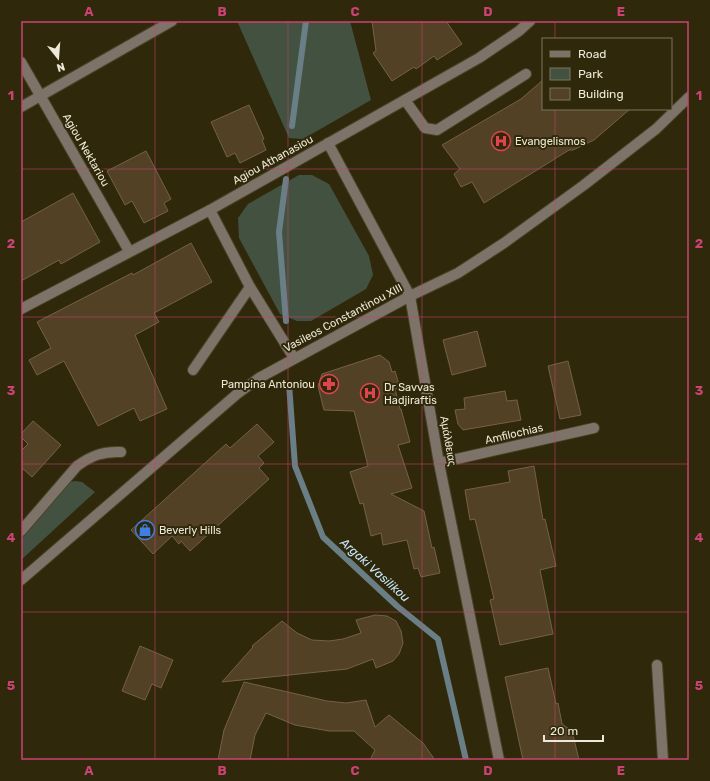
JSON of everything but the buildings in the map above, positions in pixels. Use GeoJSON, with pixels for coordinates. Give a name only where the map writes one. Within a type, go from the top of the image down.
{"type":"FeatureCollection","features":[{"type":"Feature","properties":{"kind":"street"},"geometry":{"type":"LineString","coordinates":[[21,107],[172,21]]}},
{"type":"Feature","properties":{"kind":"street","name":"Agiou Athanasiou"},"geometry":{"type":"LineString","coordinates":[[21,309],[129,251],[210,210],[405,100],[479,58],[519,32],[530,21]]}},
{"type":"Feature","properties":{"kind":"street","name":"Agiou Nektariou"},"geometry":{"type":"LineString","coordinates":[[21,62],[129,251]]}},
{"type":"Feature","properties":{"kind":"street"},"geometry":{"type":"LineString","coordinates":[[405,100],[425,128],[437,130],[526,74]]}},
{"type":"Feature","properties":{"kind":"street","name":"Vasileos Constantinou XIII"},"geometry":{"type":"LineString","coordinates":[[21,579],[237,394],[259,378],[410,296],[458,273],[504,243],[656,130],[689,97]]}},
{"type":"Feature","properties":{"kind":"street","name":"Αμάλθειας"},"geometry":{"type":"LineString","coordinates":[[328,143],[410,296],[439,463],[499,760]]}},
{"type":"Feature","properties":{"kind":"street"},"geometry":{"type":"LineString","coordinates":[[210,210],[250,287],[294,358]]}},
{"type":"Feature","properties":{"kind":"street"},"geometry":{"type":"LineString","coordinates":[[193,370],[250,287]]}},
{"type":"Feature","properties":{"kind":"street","name":"Amfilochias"},"geometry":{"type":"LineString","coordinates":[[439,463],[594,428]]}},
{"type":"Feature","properties":{"kind":"street"},"geometry":{"type":"LineString","coordinates":[[21,531],[77,466],[88,458],[105,452],[121,452]]}},
{"type":"Feature","properties":{"kind":"street"},"geometry":{"type":"LineString","coordinates":[[657,666],[663,760]]}},
{"type":"Feature","properties":{"kind":"green space"},"geometry":{"type":"Polygon","coordinates":[[[237,21],[350,21],[371,100],[303,139],[289,138],[237,21]]]}},
{"type":"Feature","properties":{"kind":"green space"},"geometry":{"type":"Polygon","coordinates":[[[299,175],[312,175],[329,184],[369,256],[373,275],[366,289],[311,321],[297,321],[280,314],[239,238],[238,218],[248,204],[299,175]]]}},
{"type":"Feature","properties":{"kind":"green space"},"geometry":{"type":"Polygon","coordinates":[[[70,482],[82,482],[95,492],[21,560],[21,539],[70,482]]]}},
{"type":"Feature","properties":{"kind":"waterway","name":"Argaki Vasilikou"},"geometry":{"type":"LineString","coordinates":[[292,126],[306,21]]}},
{"type":"Feature","properties":{"kind":"waterway","name":"Argaki Vasilikou"},"geometry":{"type":"LineString","coordinates":[[286,179],[279,232],[286,321]]}},
{"type":"Feature","properties":{"kind":"waterway","name":"Argaki Vasilikou"},"geometry":{"type":"LineString","coordinates":[[289,384],[295,466],[323,537],[397,606],[438,639],[466,760]]}},
{"type":"Feature","properties":{"kind":"place","name":"Evangelismos"},"geometry":{"type":"Point","coordinates":[501,141]}},
{"type":"Feature","properties":{"kind":"place","name":"Pampina Antoniou"},"geometry":{"type":"Point","coordinates":[329,384]}},
{"type":"Feature","properties":{"kind":"place","name":"Dr Savvas Hadjiraftis"},"geometry":{"type":"Point","coordinates":[370,393]}},
{"type":"Feature","properties":{"kind":"place","name":"Beverly Hills"},"geometry":{"type":"Point","coordinates":[145,530]}}]}
